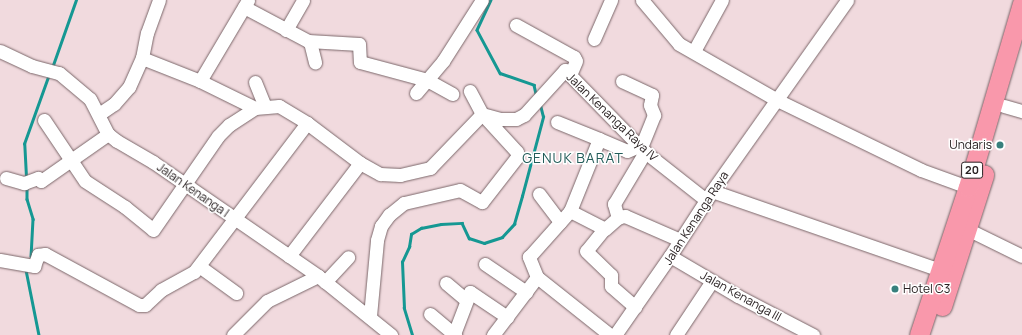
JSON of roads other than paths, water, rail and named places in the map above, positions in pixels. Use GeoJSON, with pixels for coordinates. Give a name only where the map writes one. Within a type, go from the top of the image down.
{"type":"FeatureCollection","features":[{"type":"Feature","properties":{"kind":"highway","name":"20"},"geometry":{"type":"LineString","coordinates":[[997,115],[1022,4]]}},
{"type":"Feature","properties":{"kind":"highway","name":"20"},"geometry":{"type":"LineString","coordinates":[[919,335],[940,270],[972,194],[997,115],[1022,47]]}},
{"type":"Feature","properties":{"kind":"highway","name":"20"},"geometry":{"type":"LineString","coordinates":[[931,335],[967,229],[972,194]]}},
{"type":"Feature","properties":{"kind":"street"},"geometry":{"type":"LineString","coordinates":[[99,114],[114,104],[129,87],[142,58],[146,33],[159,0]]}},
{"type":"Feature","properties":{"kind":"street"},"geometry":{"type":"LineString","coordinates":[[286,30],[303,0]]}},
{"type":"Feature","properties":{"kind":"street"},"geometry":{"type":"LineString","coordinates":[[416,93],[443,61],[482,0]]}},
{"type":"Feature","properties":{"kind":"street"},"geometry":{"type":"LineString","coordinates":[[594,39],[611,0]]}},
{"type":"Feature","properties":{"kind":"street"},"geometry":{"type":"LineString","coordinates":[[642,0],[674,40],[777,100],[972,194]]}},
{"type":"Feature","properties":{"kind":"street"},"geometry":{"type":"LineString","coordinates":[[694,51],[722,0]]}},
{"type":"Feature","properties":{"kind":"street","name":"Jalan Kenanga Raya"},"geometry":{"type":"LineString","coordinates":[[615,335],[670,256],[709,196],[847,0]]}},
{"type":"Feature","properties":{"kind":"street"},"geometry":{"type":"LineString","coordinates":[[1011,0],[1022,4]]}},
{"type":"Feature","properties":{"kind":"street"},"geometry":{"type":"LineString","coordinates":[[200,81],[243,3],[286,30],[310,42],[360,45],[360,62],[427,80],[452,94]]}},
{"type":"Feature","properties":{"kind":"street"},"geometry":{"type":"LineString","coordinates":[[516,25],[574,57],[576,61],[570,75]]}},
{"type":"Feature","properties":{"kind":"street"},"geometry":{"type":"LineString","coordinates":[[310,42],[315,62]]}},
{"type":"Feature","properties":{"kind":"street"},"geometry":{"type":"LineString","coordinates":[[0,51],[32,66],[58,73],[81,90],[99,114],[108,134],[72,161],[41,181],[38,178],[27,182],[6,178]]}},
{"type":"Feature","properties":{"kind":"street"},"geometry":{"type":"LineString","coordinates":[[142,58],[200,81],[260,108]]}},
{"type":"Feature","properties":{"kind":"street","name":"Jalan Kenanga Raya IV"},"geometry":{"type":"LineString","coordinates":[[482,114],[501,119],[516,119],[524,115],[564,70],[642,149],[709,196],[940,270]]}},
{"type":"Feature","properties":{"kind":"street"},"geometry":{"type":"LineString","coordinates":[[618,218],[614,204],[642,149],[654,115],[650,105],[652,95],[622,81]]}},
{"type":"Feature","properties":{"kind":"street"},"geometry":{"type":"LineString","coordinates":[[255,82],[260,108]]}},
{"type":"Feature","properties":{"kind":"street"},"geometry":{"type":"LineString","coordinates":[[370,316],[377,240],[381,226],[389,215],[404,203],[460,190],[482,202],[517,157],[517,152],[482,114],[470,91]]}},
{"type":"Feature","properties":{"kind":"street"},"geometry":{"type":"LineString","coordinates":[[44,120],[72,161],[92,186],[125,207],[153,230],[218,136],[229,124],[260,108],[279,106],[307,123],[360,163],[384,174],[421,172],[430,168],[482,114]]}},
{"type":"Feature","properties":{"kind":"street"},"geometry":{"type":"LineString","coordinates":[[997,115],[1022,111]]}},
{"type":"Feature","properties":{"kind":"street"},"geometry":{"type":"LineString","coordinates":[[558,122],[627,151],[642,149]]}},
{"type":"Feature","properties":{"kind":"street"},"geometry":{"type":"LineString","coordinates":[[0,260],[34,266],[40,253],[45,254],[142,306],[147,304],[161,290],[190,276],[199,266],[236,220],[307,123]]}},
{"type":"Feature","properties":{"kind":"street","name":"Jalan Kenanga I"},"geometry":{"type":"LineString","coordinates":[[108,134],[186,184],[322,279],[370,316],[391,335]]}},
{"type":"Feature","properties":{"kind":"street"},"geometry":{"type":"LineString","coordinates":[[599,139],[570,211],[528,259],[537,277],[610,335]]}},
{"type":"Feature","properties":{"kind":"street"},"geometry":{"type":"LineString","coordinates":[[289,256],[360,163]]}},
{"type":"Feature","properties":{"kind":"street"},"geometry":{"type":"LineString","coordinates":[[539,194],[560,222]]}},
{"type":"Feature","properties":{"kind":"street"},"geometry":{"type":"LineString","coordinates":[[570,211],[604,228]]}},
{"type":"Feature","properties":{"kind":"street"},"geometry":{"type":"LineString","coordinates":[[635,307],[611,286],[611,275],[586,251],[604,228],[608,228],[618,218],[625,216],[680,240]]}},
{"type":"Feature","properties":{"kind":"street"},"geometry":{"type":"LineString","coordinates":[[967,229],[1022,256]]}},
{"type":"Feature","properties":{"kind":"street","name":"Jalan Kenanga III"},"geometry":{"type":"LineString","coordinates":[[670,256],[712,281],[810,334]]}},
{"type":"Feature","properties":{"kind":"street"},"geometry":{"type":"LineString","coordinates":[[233,335],[267,301],[322,279],[348,257]]}},
{"type":"Feature","properties":{"kind":"street"},"geometry":{"type":"LineString","coordinates":[[486,264],[526,292]]}},
{"type":"Feature","properties":{"kind":"street"},"geometry":{"type":"LineString","coordinates":[[199,266],[236,293]]}},
{"type":"Feature","properties":{"kind":"street"},"geometry":{"type":"LineString","coordinates":[[493,335],[537,277]]}},
{"type":"Feature","properties":{"kind":"street"},"geometry":{"type":"LineString","coordinates":[[676,335],[712,281]]}},
{"type":"Feature","properties":{"kind":"street"},"geometry":{"type":"LineString","coordinates":[[446,283],[466,300]]}},
{"type":"Feature","properties":{"kind":"street"},"geometry":{"type":"LineString","coordinates":[[430,314],[454,335],[466,300],[471,292],[507,317]]}},
{"type":"Feature","properties":{"kind":"waterway"},"geometry":{"type":"LineString","coordinates":[[52,68],[76,0]]}},
{"type":"Feature","properties":{"kind":"waterway"},"geometry":{"type":"LineString","coordinates":[[491,0],[477,30],[500,73],[534,85],[536,94]]}},
{"type":"Feature","properties":{"kind":"waterway"},"geometry":{"type":"LineString","coordinates":[[26,177],[24,144],[49,74]]}},
{"type":"Feature","properties":{"kind":"waterway"},"geometry":{"type":"LineString","coordinates":[[412,335],[404,308],[402,262],[409,247],[411,234],[421,228],[441,224],[462,223],[469,238],[484,243],[502,237],[514,224],[543,117],[540,105]]}},
{"type":"Feature","properties":{"kind":"waterway"},"geometry":{"type":"LineString","coordinates":[[27,186],[27,199],[33,219],[31,256]]}},
{"type":"Feature","properties":{"kind":"waterway"},"geometry":{"type":"LineString","coordinates":[[26,270],[39,335]]}},
{"type":"Feature","properties":{"kind":"place","name":"Undaris"},"geometry":{"type":"Point","coordinates":[1000,145]}},
{"type":"Feature","properties":{"kind":"place","name":"Hotel C3"},"geometry":{"type":"Point","coordinates":[895,289]}},
{"type":"Feature","properties":{"kind":"district","name":"GENUK BARAT"},"geometry":{"type":"Point","coordinates":[573,158]}}]}
